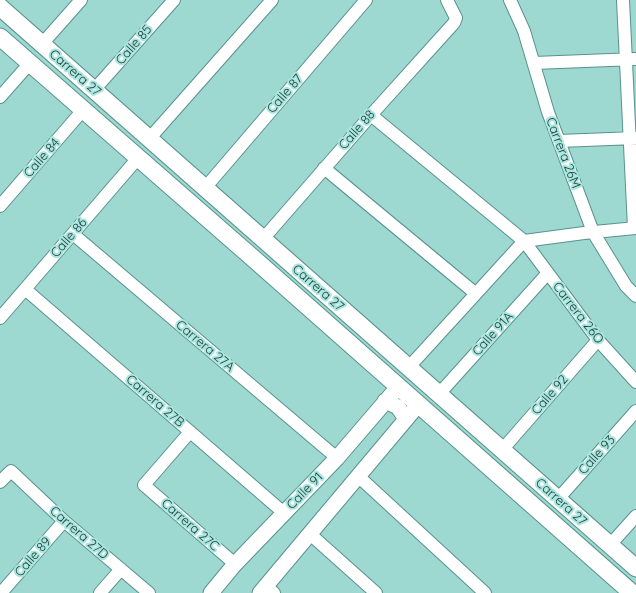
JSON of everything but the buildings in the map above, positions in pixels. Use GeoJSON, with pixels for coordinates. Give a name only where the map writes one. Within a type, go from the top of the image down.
{"type":"FeatureCollection","features":[{"type":"Feature","properties":{"kind":"main road","name":"Carrera 27"},"geometry":{"type":"LineString","coordinates":[[0,7],[636,568]]}},
{"type":"Feature","properties":{"kind":"main road","name":"Carrera 27"},"geometry":{"type":"LineString","coordinates":[[0,37],[632,593]]}},
{"type":"Feature","properties":{"kind":"street"},"geometry":{"type":"LineString","coordinates":[[42,44],[81,0]]}},
{"type":"Feature","properties":{"kind":"street","name":"Calle 85"},"geometry":{"type":"LineString","coordinates":[[94,90],[174,0]]}},
{"type":"Feature","properties":{"kind":"street"},"geometry":{"type":"LineString","coordinates":[[149,139],[272,0]]}},
{"type":"Feature","properties":{"kind":"street","name":"Calle 87"},"geometry":{"type":"LineString","coordinates":[[205,188],[366,0]]}},
{"type":"Feature","properties":{"kind":"street","name":"Calle 88"},"geometry":{"type":"LineString","coordinates":[[263,239],[324,168],[454,23],[456,18],[447,0]]}},
{"type":"Feature","properties":{"kind":"street","name":"Carrera 26M"},"geometry":{"type":"LineString","coordinates":[[510,0],[524,31],[589,232],[626,286],[636,296]]}},
{"type":"Feature","properties":{"kind":"street"},"geometry":{"type":"LineString","coordinates":[[409,367],[524,241],[589,232],[635,228],[631,59],[623,0]]}},
{"type":"Feature","properties":{"kind":"street"},"geometry":{"type":"LineString","coordinates":[[534,63],[631,59]]}},
{"type":"Feature","properties":{"kind":"street"},"geometry":{"type":"LineString","coordinates":[[0,97],[30,63]]}},
{"type":"Feature","properties":{"kind":"street","name":"Calle 84"},"geometry":{"type":"LineString","coordinates":[[0,206],[83,110]]}},
{"type":"Feature","properties":{"kind":"street","name":"Carrera 26O"},"geometry":{"type":"LineString","coordinates":[[371,115],[524,241],[547,274],[598,340],[636,382]]}},
{"type":"Feature","properties":{"kind":"street"},"geometry":{"type":"LineString","coordinates":[[559,142],[633,138]]}},
{"type":"Feature","properties":{"kind":"street","name":"Calle 86"},"geometry":{"type":"LineString","coordinates":[[0,318],[138,158]]}},
{"type":"Feature","properties":{"kind":"street"},"geometry":{"type":"LineString","coordinates":[[324,168],[475,293]]}},
{"type":"Feature","properties":{"kind":"street","name":"Carrera 27A"},"geometry":{"type":"LineString","coordinates":[[72,234],[338,458]]}},
{"type":"Feature","properties":{"kind":"street","name":"Calle 91A"},"geometry":{"type":"LineString","coordinates":[[439,394],[547,274]]}},
{"type":"Feature","properties":{"kind":"street","name":"Carrera 27B"},"geometry":{"type":"LineString","coordinates":[[25,289],[284,513]]}},
{"type":"Feature","properties":{"kind":"street","name":"Calle 92"},"geometry":{"type":"LineString","coordinates":[[502,450],[598,340]]}},
{"type":"Feature","properties":{"kind":"street","name":"Calle 91"},"geometry":{"type":"LineString","coordinates":[[210,593],[235,564],[338,458],[398,387]]}},
{"type":"Feature","properties":{"kind":"street"},"geometry":{"type":"LineString","coordinates":[[385,401],[398,407],[406,419]]}},
{"type":"Feature","properties":{"kind":"street"},"geometry":{"type":"LineString","coordinates":[[266,591],[310,534],[418,405]]}},
{"type":"Feature","properties":{"kind":"street","name":"Calle 93"},"geometry":{"type":"LineString","coordinates":[[558,499],[636,411]]}},
{"type":"Feature","properties":{"kind":"street","name":"Carrera 27C"},"geometry":{"type":"LineString","coordinates":[[190,432],[144,485],[235,564]]}},
{"type":"Feature","properties":{"kind":"street","name":"Carrera 27D"},"geometry":{"type":"LineString","coordinates":[[0,482],[11,471],[64,521],[149,593]]}},
{"type":"Feature","properties":{"kind":"street"},"geometry":{"type":"LineString","coordinates":[[358,476],[485,593]]}},
{"type":"Feature","properties":{"kind":"street"},"geometry":{"type":"LineString","coordinates":[[610,545],[636,516]]}},
{"type":"Feature","properties":{"kind":"street","name":"Calle 89"},"geometry":{"type":"LineString","coordinates":[[1,593],[64,521]]}},
{"type":"Feature","properties":{"kind":"street"},"geometry":{"type":"LineString","coordinates":[[310,534],[376,593]]}},
{"type":"Feature","properties":{"kind":"street"},"geometry":{"type":"LineString","coordinates":[[100,593],[121,570]]}}]}
